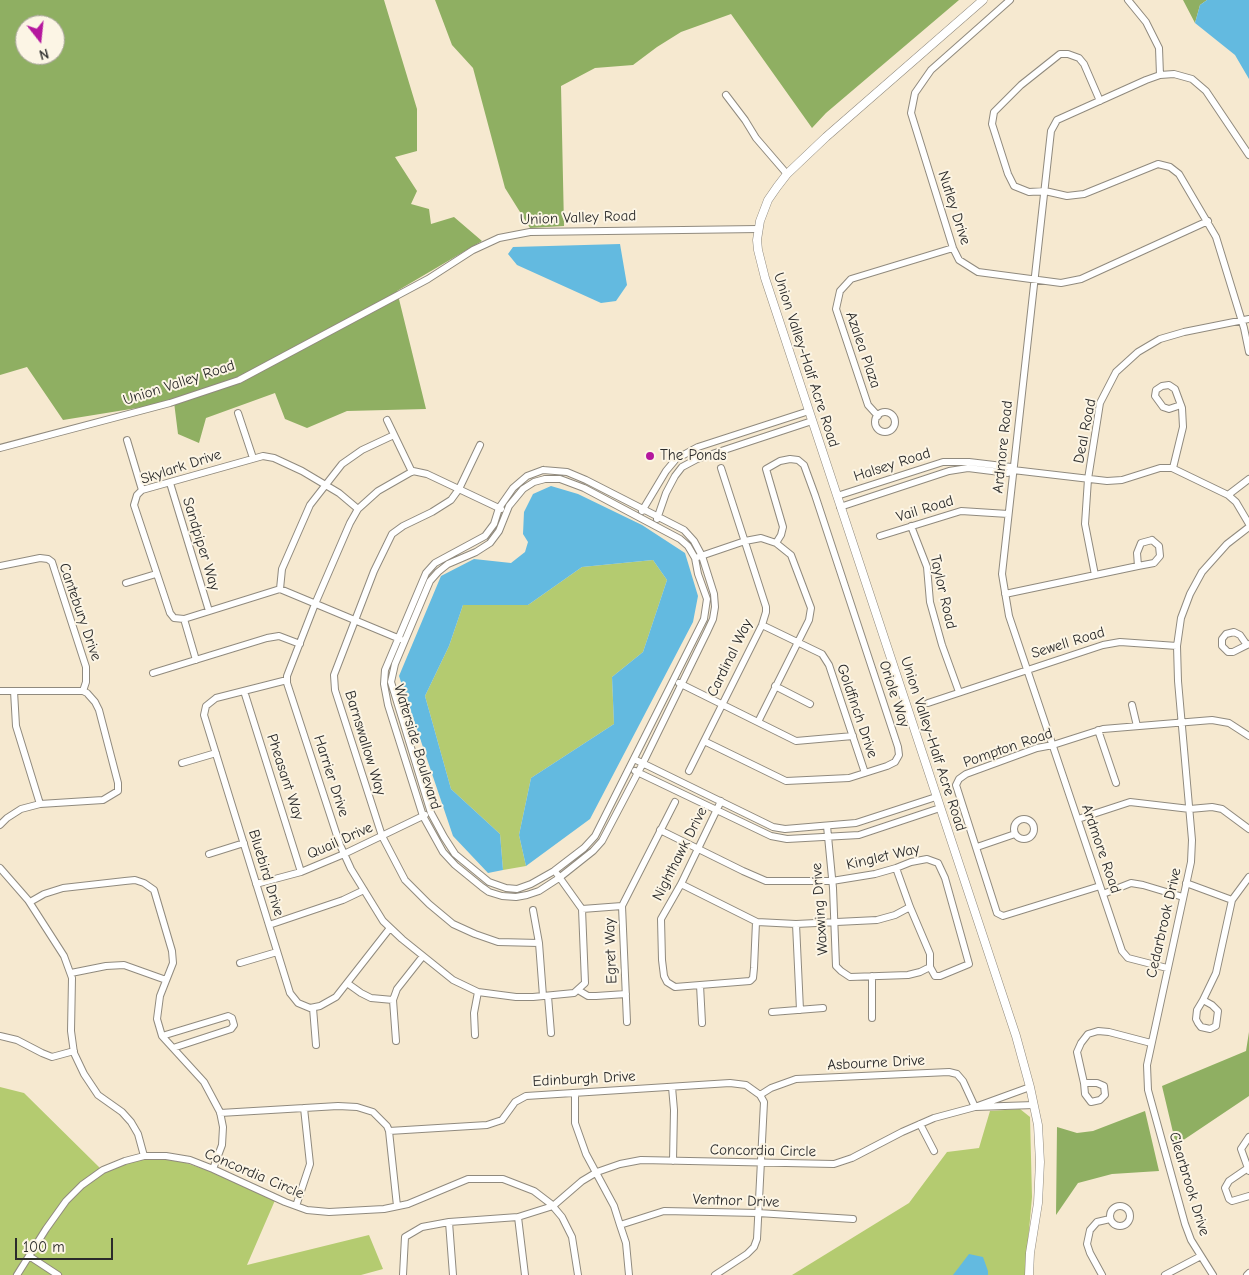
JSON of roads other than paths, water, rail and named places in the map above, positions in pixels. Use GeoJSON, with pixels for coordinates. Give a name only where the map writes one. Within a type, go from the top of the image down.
{"type":"FeatureCollection","features":[{"type":"Feature","properties":{"kind":"street"},"geometry":{"type":"LineString","coordinates":[[759,229],[768,200],[788,174],[826,137],[983,0]]}},
{"type":"Feature","properties":{"kind":"street","name":"Nutley Drive"},"geometry":{"type":"LineString","coordinates":[[1010,0],[931,70],[915,93],[911,113],[953,248],[959,260],[978,272],[1061,283],[1081,279],[1208,221]]}},
{"type":"Feature","properties":{"kind":"street"},"geometry":{"type":"LineString","coordinates":[[1128,0],[1146,22],[1159,48],[1160,75]]}},
{"type":"Feature","properties":{"kind":"street"},"geometry":{"type":"LineString","coordinates":[[1100,101],[1084,64],[1079,58],[1068,54],[1060,54],[1021,85],[994,112],[992,124],[1008,174],[1014,186],[1029,192],[1045,191],[1067,196],[1084,194],[1158,164],[1170,167],[1179,174],[1216,237],[1246,320],[1249,352]]}},
{"type":"Feature","properties":{"kind":"street","name":"Ardmore Road"},"geometry":{"type":"LineString","coordinates":[[1167,968],[1128,958],[1122,951],[1009,616],[1002,574],[1008,514],[1051,131],[1057,120],[1160,75],[1174,74],[1192,79],[1206,91],[1249,155]]}},
{"type":"Feature","properties":{"kind":"street"},"geometry":{"type":"LineString","coordinates":[[726,94],[756,138],[788,174]]}},
{"type":"Feature","properties":{"kind":"street","name":"Union Valley-Half Acre Road"},"geometry":{"type":"LineString","coordinates":[[759,229],[758,250],[765,278],[1016,1036],[1030,1088],[1038,1125],[1040,1162],[1038,1203],[1030,1253],[1029,1275]]}},
{"type":"Feature","properties":{"kind":"street","name":"Union Valley Road"},"geometry":{"type":"LineString","coordinates":[[0,448],[170,403],[239,380],[428,279],[480,246],[509,235],[530,232],[759,229]]}},
{"type":"Feature","properties":{"kind":"street","name":"Azalea Plaza"},"geometry":{"type":"LineString","coordinates":[[878,416],[868,405],[836,309],[840,291],[851,278],[953,248]]}},
{"type":"Feature","properties":{"kind":"street","name":"Deal Road"},"geometry":{"type":"LineString","coordinates":[[1095,575],[1085,524],[1088,478],[1100,403],[1116,372],[1138,352],[1160,339],[1184,332],[1246,320]]}},
{"type":"Feature","properties":{"kind":"street"},"geometry":{"type":"LineString","coordinates":[[1181,405],[1183,427],[1173,468],[1228,495],[1236,502],[1249,525],[1227,544],[1202,572],[1190,594],[1181,618],[1177,646],[1182,722]]}},
{"type":"Feature","properties":{"kind":"street"},"geometry":{"type":"LineString","coordinates":[[640,517],[643,508],[666,471],[676,459],[698,447],[809,411]]}},
{"type":"Feature","properties":{"kind":"street"},"geometry":{"type":"LineString","coordinates":[[238,413],[253,458]]}},
{"type":"Feature","properties":{"kind":"street"},"geometry":{"type":"LineString","coordinates":[[388,420],[412,472]]}},
{"type":"Feature","properties":{"kind":"street"},"geometry":{"type":"LineString","coordinates":[[654,524],[666,493],[682,467],[697,459],[812,421]]}},
{"type":"Feature","properties":{"kind":"street"},"geometry":{"type":"LineString","coordinates":[[280,589],[282,569],[310,505],[342,464],[362,450],[394,435]]}},
{"type":"Feature","properties":{"kind":"street"},"geometry":{"type":"LineString","coordinates":[[127,440],[142,490]]}},
{"type":"Feature","properties":{"kind":"street","name":"Barnswallow Way"},"geometry":{"type":"LineString","coordinates":[[480,445],[459,489],[451,500],[392,534],[374,570],[334,675],[335,690],[382,836],[405,880],[452,924],[498,942],[539,943]]}},
{"type":"Feature","properties":{"kind":"street","name":"Skylark Drive"},"geometry":{"type":"LineString","coordinates":[[184,619],[174,618],[170,614],[156,574],[134,504],[137,495],[142,490],[263,456],[274,458],[302,470],[339,493],[358,509]]}},
{"type":"Feature","properties":{"kind":"street","name":"Oriole Way"},"geometry":{"type":"LineString","coordinates":[[704,741],[786,781],[849,778],[895,762],[900,756],[804,465],[798,460],[780,461],[766,469],[783,527],[776,543]]}},
{"type":"Feature","properties":{"kind":"street","name":"Halsey Road"},"geometry":{"type":"LineString","coordinates":[[837,496],[944,462],[977,463],[1013,470],[1107,481],[1122,480],[1160,468],[1173,468]]}},
{"type":"Feature","properties":{"kind":"street","name":"Cardinal Way"},"geometry":{"type":"LineString","coordinates":[[689,770],[762,625],[766,607],[721,468]]}},
{"type":"Feature","properties":{"kind":"street","name":"Halsey Road"},"geometry":{"type":"LineString","coordinates":[[840,507],[949,471],[968,468],[1008,473],[1013,470]]}},
{"type":"Feature","properties":{"kind":"street","name":"Waterside Boulevard"},"geometry":{"type":"LineString","coordinates":[[543,470],[567,472],[643,508],[684,530],[694,541],[702,556],[714,594],[715,607],[713,619],[643,763],[602,841],[593,851],[559,878],[539,891],[516,897],[502,896],[490,892],[455,865],[443,852],[423,816],[388,705],[384,684],[385,670],[426,573],[435,563],[485,536],[494,524],[500,508],[513,488],[527,476],[543,470]]}},
{"type":"Feature","properties":{"kind":"street"},"geometry":{"type":"LineString","coordinates":[[287,680],[315,604],[350,524],[358,509],[378,491],[412,472],[427,474],[507,511]]}},
{"type":"Feature","properties":{"kind":"street","name":"Waterside Boulevard"},"geometry":{"type":"LineString","coordinates":[[545,479],[560,479],[584,488],[680,538],[688,546],[695,558],[698,574],[707,599],[704,619],[595,836],[584,848],[554,871],[531,884],[517,889],[506,888],[489,882],[455,854],[430,813],[391,682],[396,664],[430,581],[448,564],[476,552],[490,543],[499,531],[507,511],[523,489],[534,482],[545,479]]}},
{"type":"Feature","properties":{"kind":"street"},"geometry":{"type":"LineString","coordinates":[[1228,495],[1249,479]]}},
{"type":"Feature","properties":{"kind":"street"},"geometry":{"type":"LineString","coordinates":[[885,480],[889,484],[889,490]]}},
{"type":"Feature","properties":{"kind":"street","name":"Sandpiper Way"},"geometry":{"type":"LineString","coordinates":[[170,483],[209,611]]}},
{"type":"Feature","properties":{"kind":"street","name":"Vail Road"},"geometry":{"type":"LineString","coordinates":[[880,536],[961,511],[1008,514]]}},
{"type":"Feature","properties":{"kind":"street","name":"Taylor Road"},"geometry":{"type":"LineString","coordinates":[[911,526],[927,567],[930,602],[942,645],[959,692]]}},
{"type":"Feature","properties":{"kind":"street"},"geometry":{"type":"LineString","coordinates":[[695,558],[745,541],[761,538],[776,543],[791,555],[811,608],[809,620],[758,722]]}},
{"type":"Feature","properties":{"kind":"street","name":"Cantebury Drive"},"geometry":{"type":"LineString","coordinates":[[0,566],[40,558],[48,559],[52,562],[86,667],[84,691]]}},
{"type":"Feature","properties":{"kind":"street"},"geometry":{"type":"LineString","coordinates":[[1005,594],[1138,566]]}},
{"type":"Feature","properties":{"kind":"street"},"geometry":{"type":"LineString","coordinates":[[126,583],[156,574]]}},
{"type":"Feature","properties":{"kind":"street"},"geometry":{"type":"LineString","coordinates":[[196,660],[184,619],[280,589],[406,642]]}},
{"type":"Feature","properties":{"kind":"street","name":"Goldfinch Drive"},"geometry":{"type":"LineString","coordinates":[[762,625],[822,654],[829,665],[865,773]]}},
{"type":"Feature","properties":{"kind":"street"},"geometry":{"type":"LineString","coordinates":[[153,673],[267,638],[279,636],[300,644]]}},
{"type":"Feature","properties":{"kind":"street","name":"Sewell Road"},"geometry":{"type":"LineString","coordinates":[[928,703],[1103,645],[1120,642],[1177,646]]}},
{"type":"Feature","properties":{"kind":"street","name":"Bluebird Drive"},"geometry":{"type":"LineString","coordinates":[[287,680],[216,698],[206,706],[204,715],[290,993],[298,1003],[313,1008]]}},
{"type":"Feature","properties":{"kind":"street","name":"Harrier Drive"},"geometry":{"type":"LineString","coordinates":[[287,680],[344,854],[383,921],[453,980],[478,992],[516,997],[574,993],[578,990]]}},
{"type":"Feature","properties":{"kind":"street"},"geometry":{"type":"LineString","coordinates":[[673,680],[796,741],[853,736]]}},
{"type":"Feature","properties":{"kind":"street"},"geometry":{"type":"LineString","coordinates":[[775,686],[810,704]]}},
{"type":"Feature","properties":{"kind":"street"},"geometry":{"type":"LineString","coordinates":[[0,691],[84,691],[95,702],[99,710],[118,783],[118,791],[103,800],[40,804],[21,809],[0,825]]}},
{"type":"Feature","properties":{"kind":"street"},"geometry":{"type":"LineString","coordinates":[[14,691],[16,726],[40,804]]}},
{"type":"Feature","properties":{"kind":"street","name":"Pheasant Way"},"geometry":{"type":"LineString","coordinates":[[244,691],[301,872]]}},
{"type":"Feature","properties":{"kind":"street"},"geometry":{"type":"LineString","coordinates":[[1132,706],[1136,726]]}},
{"type":"Feature","properties":{"kind":"street","name":"Pompton Road"},"geometry":{"type":"LineString","coordinates":[[1100,886],[1003,916],[997,912],[956,785],[959,779],[966,774],[1020,754],[1098,730],[1212,720],[1229,723],[1249,736]]}},
{"type":"Feature","properties":{"kind":"street","name":"Cedarbrook Drive"},"geometry":{"type":"LineString","coordinates":[[1158,1126],[1148,1090],[1148,1064],[1191,862],[1192,840],[1182,722]]}},
{"type":"Feature","properties":{"kind":"street"},"geometry":{"type":"LineString","coordinates":[[1098,730],[1116,783]]}},
{"type":"Feature","properties":{"kind":"street"},"geometry":{"type":"LineString","coordinates":[[182,763],[216,753]]}},
{"type":"Feature","properties":{"kind":"street"},"geometry":{"type":"LineString","coordinates":[[634,759],[773,827],[785,829],[856,823],[936,797]]}},
{"type":"Feature","properties":{"kind":"street"},"geometry":{"type":"LineString","coordinates":[[630,768],[771,836],[787,839],[860,835],[940,808]]}},
{"type":"Feature","properties":{"kind":"street","name":"Nighthawk Drive"},"geometry":{"type":"LineString","coordinates":[[721,801],[681,884],[661,919],[664,976],[667,982],[675,987],[750,981],[753,978],[756,922]]}},
{"type":"Feature","properties":{"kind":"street","name":"Egret Way"},"geometry":{"type":"LineString","coordinates":[[627,1022],[622,906],[675,802]]}},
{"type":"Feature","properties":{"kind":"street"},"geometry":{"type":"LineString","coordinates":[[1078,819],[1130,802],[1190,809],[1212,807],[1222,809],[1249,829]]}},
{"type":"Feature","properties":{"kind":"street"},"geometry":{"type":"LineString","coordinates":[[900,809],[902,820]]}},
{"type":"Feature","properties":{"kind":"street","name":"Quail Drive"},"geometry":{"type":"LineString","coordinates":[[256,884],[301,872],[344,854],[430,813]]}},
{"type":"Feature","properties":{"kind":"street","name":"Waxwing Drive"},"geometry":{"type":"LineString","coordinates":[[827,826],[836,966],[840,972],[850,977],[908,975],[930,967]]}},
{"type":"Feature","properties":{"kind":"street","name":"Kinglet Way"},"geometry":{"type":"LineString","coordinates":[[660,830],[743,871],[766,880],[832,881],[896,868],[911,862],[927,859],[938,863],[950,896],[969,964],[940,976],[935,976],[930,967]]}},
{"type":"Feature","properties":{"kind":"street"},"geometry":{"type":"LineString","coordinates":[[977,847],[1015,834]]}},
{"type":"Feature","properties":{"kind":"street"},"geometry":{"type":"LineString","coordinates":[[209,854],[244,843]]}},
{"type":"Feature","properties":{"kind":"street"},"geometry":{"type":"LineString","coordinates":[[896,868],[930,954],[930,967]]}},
{"type":"Feature","properties":{"kind":"street"},"geometry":{"type":"LineString","coordinates":[[554,871],[582,909],[584,983],[578,990],[588,996],[626,994]]}},
{"type":"Feature","properties":{"kind":"street"},"geometry":{"type":"LineString","coordinates":[[1,872],[30,902],[64,956],[71,973],[73,988],[71,1031],[74,1051],[84,1074],[98,1095],[122,1112],[131,1122],[138,1134],[144,1156]]}},
{"type":"Feature","properties":{"kind":"street"},"geometry":{"type":"LineString","coordinates":[[1203,1000],[1212,1005],[1218,1012],[1216,1026],[1210,1029],[1201,1027],[1198,1023],[1196,1018],[1198,1010],[1216,973],[1232,900],[1249,877]]}},
{"type":"Feature","properties":{"kind":"street"},"geometry":{"type":"LineString","coordinates":[[30,902],[44,894],[63,888],[135,880],[144,883],[154,890],[172,951],[173,963],[160,996],[157,1019],[162,1036],[204,1082],[220,1113],[223,1127],[222,1145],[213,1169]]}},
{"type":"Feature","properties":{"kind":"street"},"geometry":{"type":"LineString","coordinates":[[1103,894],[1131,883],[1183,897]]}},
{"type":"Feature","properties":{"kind":"street"},"geometry":{"type":"LineString","coordinates":[[1186,883],[1232,900]]}},
{"type":"Feature","properties":{"kind":"street"},"geometry":{"type":"LineString","coordinates":[[681,884],[756,922],[796,924],[877,920],[910,907]]}},
{"type":"Feature","properties":{"kind":"street"},"geometry":{"type":"LineString","coordinates":[[269,925],[343,900],[364,890]]}},
{"type":"Feature","properties":{"kind":"street"},"geometry":{"type":"LineString","coordinates":[[582,909],[622,906]]}},
{"type":"Feature","properties":{"kind":"street"},"geometry":{"type":"LineString","coordinates":[[533,910],[551,1033]]}},
{"type":"Feature","properties":{"kind":"street"},"geometry":{"type":"LineString","coordinates":[[796,924],[800,1010]]}},
{"type":"Feature","properties":{"kind":"street"},"geometry":{"type":"LineString","coordinates":[[316,1045],[313,1008],[336,997],[390,928]]}},
{"type":"Feature","properties":{"kind":"street"},"geometry":{"type":"LineString","coordinates":[[240,963],[277,952]]}},
{"type":"Feature","properties":{"kind":"street"},"geometry":{"type":"LineString","coordinates":[[396,1041],[393,1000],[397,989],[423,956]]}},
{"type":"Feature","properties":{"kind":"street"},"geometry":{"type":"LineString","coordinates":[[71,973],[106,966],[124,965],[166,980]]}},
{"type":"Feature","properties":{"kind":"street"},"geometry":{"type":"LineString","coordinates":[[872,976],[872,1018]]}},
{"type":"Feature","properties":{"kind":"street"},"geometry":{"type":"LineString","coordinates":[[347,983],[360,993],[371,998],[393,1000]]}},
{"type":"Feature","properties":{"kind":"street"},"geometry":{"type":"LineString","coordinates":[[700,985],[702,1023]]}},
{"type":"Feature","properties":{"kind":"street"},"geometry":{"type":"LineString","coordinates":[[475,1035],[474,1013],[478,992]]}},
{"type":"Feature","properties":{"kind":"street"},"geometry":{"type":"LineString","coordinates":[[772,1012],[823,1008]]}},
{"type":"Feature","properties":{"kind":"street"},"geometry":{"type":"LineString","coordinates":[[162,1036],[228,1016],[232,1018],[234,1025],[231,1029],[172,1048]]}},
{"type":"Feature","properties":{"kind":"street"},"geometry":{"type":"LineString","coordinates":[[1084,1083],[1077,1052],[1088,1034],[1098,1031],[1109,1032],[1151,1043]]}},
{"type":"Feature","properties":{"kind":"street"},"geometry":{"type":"LineString","coordinates":[[0,1036],[17,1040],[52,1056],[74,1051]]}},
{"type":"Feature","properties":{"kind":"street","name":"Asbourne Drive"},"geometry":{"type":"LineString","coordinates":[[760,1095],[771,1088],[796,1079],[949,1072],[957,1074],[963,1080],[975,1107]]}},
{"type":"Feature","properties":{"kind":"street","name":"Edinburgh Drive"},"geometry":{"type":"LineString","coordinates":[[389,1131],[487,1125],[502,1120],[515,1102],[526,1096],[730,1083],[746,1085],[760,1095]]}},
{"type":"Feature","properties":{"kind":"street"},"geometry":{"type":"LineString","coordinates":[[672,1087],[674,1110],[673,1161]]}},
{"type":"Feature","properties":{"kind":"street","name":"Concordia Circle"},"geometry":{"type":"LineString","coordinates":[[552,1206],[582,1181],[596,1173],[620,1164],[641,1160],[834,1164],[852,1158],[934,1118],[975,1107],[1030,1088]]}},
{"type":"Feature","properties":{"kind":"street"},"geometry":{"type":"LineString","coordinates":[[575,1093],[575,1123],[586,1154],[614,1206],[626,1243],[629,1275]]}},
{"type":"Feature","properties":{"kind":"street"},"geometry":{"type":"LineString","coordinates":[[715,1275],[747,1254],[754,1247],[757,1238],[764,1102],[760,1095]]}},
{"type":"Feature","properties":{"kind":"street","name":"Concordia Circle"},"geometry":{"type":"LineString","coordinates":[[975,1107],[1034,1105]]}},
{"type":"Feature","properties":{"kind":"street"},"geometry":{"type":"LineString","coordinates":[[220,1113],[338,1106],[357,1107],[373,1112],[387,1126],[389,1131],[397,1206]]}},
{"type":"Feature","properties":{"kind":"street"},"geometry":{"type":"LineString","coordinates":[[296,1206],[310,1164],[304,1108]]}},
{"type":"Feature","properties":{"kind":"street"},"geometry":{"type":"LineString","coordinates":[[920,1124],[934,1151]]}},
{"type":"Feature","properties":{"kind":"street","name":"Clearbrook Drive"},"geometry":{"type":"LineString","coordinates":[[1158,1126],[1185,1224],[1191,1240],[1213,1275]]}},
{"type":"Feature","properties":{"kind":"street"},"geometry":{"type":"LineString","coordinates":[[1249,1137],[1241,1149],[1248,1170],[1229,1182],[1225,1188],[1232,1201],[1249,1196]]}},
{"type":"Feature","properties":{"kind":"street","name":"Concordia Circle"},"geometry":{"type":"LineString","coordinates":[[17,1275],[66,1201],[82,1185],[103,1170],[144,1156],[166,1156],[190,1160],[296,1206],[307,1210],[329,1212],[384,1209],[408,1204],[468,1179],[503,1179],[534,1191],[562,1217],[572,1237],[578,1275]]}},
{"type":"Feature","properties":{"kind":"street"},"geometry":{"type":"LineString","coordinates":[[403,1275],[404,1237],[422,1227],[449,1222],[518,1218],[552,1206]]}},
{"type":"Feature","properties":{"kind":"street","name":"Ventnor Drive"},"geometry":{"type":"LineString","coordinates":[[620,1225],[664,1211],[853,1219]]}},
{"type":"Feature","properties":{"kind":"street"},"geometry":{"type":"LineString","coordinates":[[518,1218],[525,1275]]}},
{"type":"Feature","properties":{"kind":"street"},"geometry":{"type":"LineString","coordinates":[[1102,1275],[1090,1254],[1088,1244],[1090,1230],[1097,1222],[1110,1219]]}},
{"type":"Feature","properties":{"kind":"street"},"geometry":{"type":"LineString","coordinates":[[449,1222],[453,1275]]}},
{"type":"Feature","properties":{"kind":"street"},"geometry":{"type":"LineString","coordinates":[[29,1256],[58,1275]]}},
{"type":"Feature","properties":{"kind":"street"},"geometry":{"type":"LineString","coordinates":[[1165,1275],[1200,1256]]}},
{"type":"Feature","properties":{"kind":"water"},"geometry":{"type":"Polygon","coordinates":[[[1207,0],[1249,0],[1249,79],[1235,55],[1195,23],[1200,5],[1207,0]]]}},
{"type":"Feature","properties":{"kind":"water"},"geometry":{"type":"Polygon","coordinates":[[[620,244],[627,285],[616,301],[601,303],[517,265],[508,254],[513,247],[620,244]]]}},
{"type":"Feature","properties":{"kind":"water"},"geometry":{"type":"Polygon","coordinates":[[[551,486],[578,494],[642,525],[685,553],[698,596],[693,622],[590,819],[526,866],[519,835],[531,778],[614,724],[612,677],[643,652],[667,580],[653,560],[582,567],[528,605],[463,605],[449,646],[425,696],[451,789],[500,834],[503,870],[488,873],[453,836],[399,676],[441,576],[474,559],[511,563],[525,552],[528,542],[523,534],[524,512],[533,494],[551,486]]]}},
{"type":"Feature","properties":{"kind":"water"},"geometry":{"type":"Polygon","coordinates":[[[969,1254],[983,1257],[988,1275],[953,1275],[969,1254]]]}},
{"type":"Feature","properties":{"kind":"place","name":"The Ponds"},"geometry":{"type":"Point","coordinates":[650,456]}}]}
